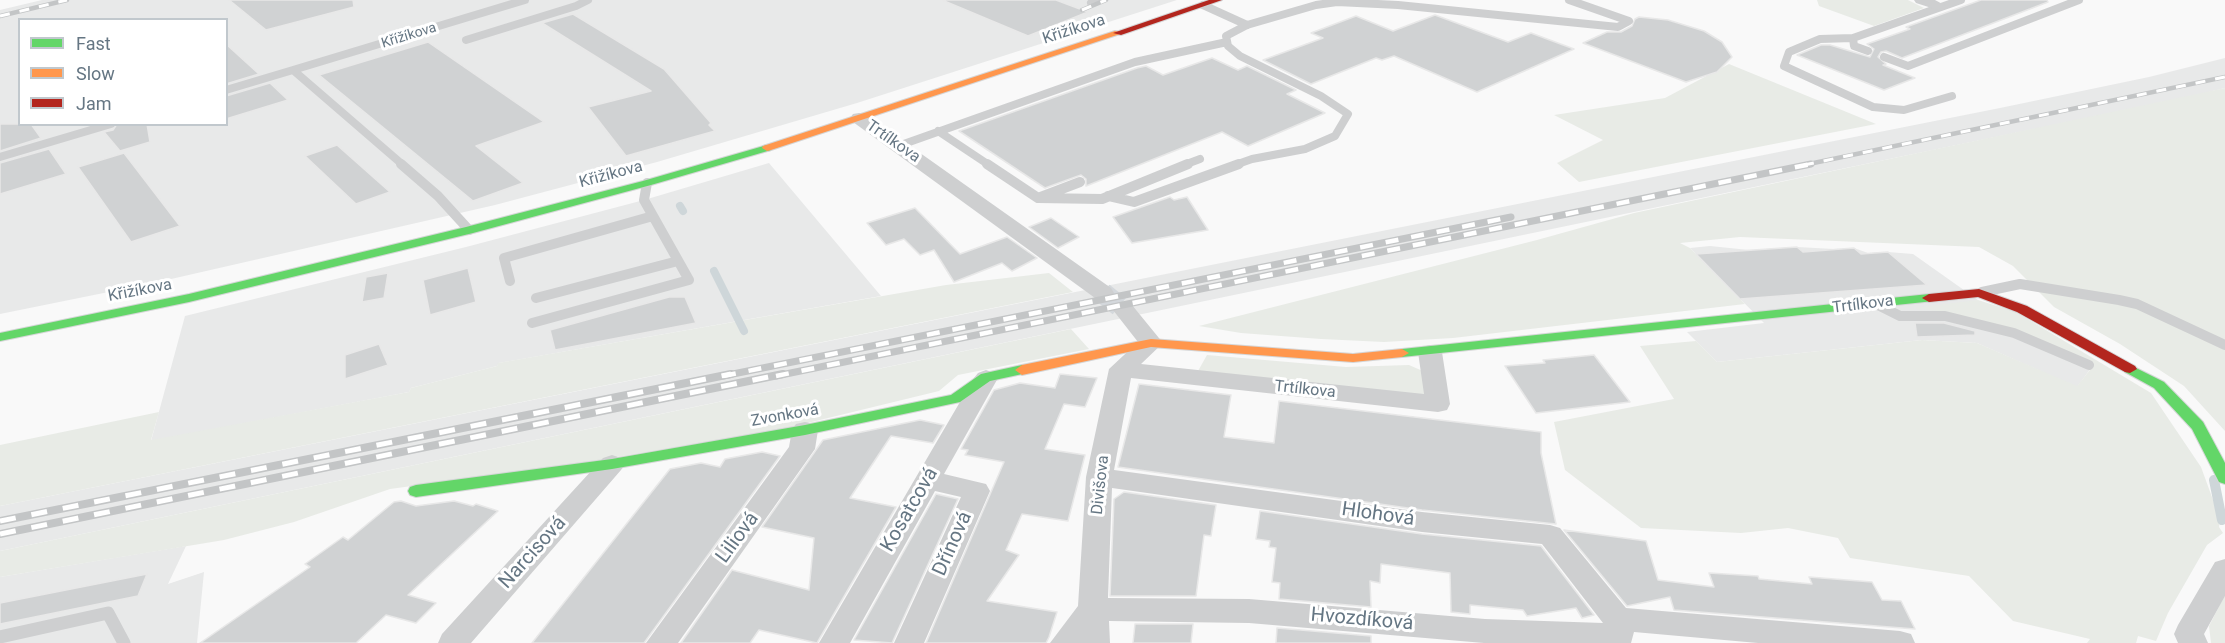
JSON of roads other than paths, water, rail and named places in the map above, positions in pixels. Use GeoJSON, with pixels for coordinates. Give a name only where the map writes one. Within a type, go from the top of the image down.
{"type":"FeatureCollection","features":[{"type":"Feature","properties":{"kind":"street","name":"Křižíkova"},"geometry":{"type":"LineString","coordinates":[[0,337],[189,298],[469,230],[647,183],[737,158],[1218,0]]}},
{"type":"Feature","properties":{"kind":"street"},"geometry":{"type":"LineString","coordinates":[[1921,0],[1941,7]]}},
{"type":"Feature","properties":{"kind":"street","name":"Trtílkova"},"geometry":{"type":"LineString","coordinates":[[859,118],[1103,293]]}},
{"type":"Feature","properties":{"kind":"street","name":"Trtílkova"},"geometry":{"type":"LineString","coordinates":[[1151,343],[1353,358],[1430,352],[1979,292],[2022,309],[2159,385],[2198,426],[2225,478]]}},
{"type":"Feature","properties":{"kind":"street"},"geometry":{"type":"LineString","coordinates":[[1121,369],[1151,343],[1124,310]]}},
{"type":"Feature","properties":{"kind":"street","name":"Zvonková"},"geometry":{"type":"LineString","coordinates":[[416,491],[612,464],[806,430],[955,399],[986,377],[1151,343]]}},
{"type":"Feature","properties":{"kind":"street","name":"Trtílkova"},"geometry":{"type":"LineString","coordinates":[[1121,369],[1438,404],[1430,352]]}},
{"type":"Feature","properties":{"kind":"street","name":"Divišova"},"geometry":{"type":"LineString","coordinates":[[1095,643],[1093,609],[1099,477],[1121,369]]}},
{"type":"Feature","properties":{"kind":"street","name":"Kosatcová"},"geometry":{"type":"LineString","coordinates":[[834,643],[986,377]]}},
{"type":"Feature","properties":{"kind":"street","name":"Liliová"},"geometry":{"type":"LineString","coordinates":[[661,643],[802,449],[806,430]]}},
{"type":"Feature","properties":{"kind":"street","name":"Narcisová"},"geometry":{"type":"LineString","coordinates":[[453,643],[612,464]]}},
{"type":"Feature","properties":{"kind":"street","name":"Hlohová"},"geometry":{"type":"LineString","coordinates":[[1099,477],[1422,522],[1550,535],[1620,632]]}},
{"type":"Feature","properties":{"kind":"street","name":"Dřínová"},"geometry":{"type":"LineString","coordinates":[[909,643],[977,491],[927,480]]}},
{"type":"Feature","properties":{"kind":"street"},"geometry":{"type":"LineString","coordinates":[[2193,643],[2189,634],[2225,570]]}},
{"type":"Feature","properties":{"kind":"street"},"geometry":{"type":"LineString","coordinates":[[1065,643],[1093,609]]}},
{"type":"Feature","properties":{"kind":"street","name":"Hvozdíková"},"geometry":{"type":"LineString","coordinates":[[1093,609],[1249,610],[1485,631],[1620,632],[1900,643]]}},
{"type":"Feature","properties":{"kind":"lane","name":"Křížíkova"},"geometry":{"type":"LineString","coordinates":[[228,89],[525,0]]}},
{"type":"Feature","properties":{"kind":"lane"},"geometry":{"type":"LineString","coordinates":[[466,40],[576,6],[588,0]]}},
{"type":"Feature","properties":{"kind":"lane"},"geometry":{"type":"LineString","coordinates":[[1108,196],[1134,202],[1252,159],[1305,149],[1335,136],[1348,114],[1321,96],[1240,56],[1228,46],[1226,36],[1247,25],[1316,5],[1337,2],[1398,5],[1618,27],[1629,21],[1569,0]]}},
{"type":"Feature","properties":{"kind":"lane"},"geometry":{"type":"LineString","coordinates":[[1952,96],[1904,110],[1873,107],[1784,66],[1789,52],[1820,39],[1853,38],[1961,0]]}},
{"type":"Feature","properties":{"kind":"lane"},"geometry":{"type":"LineString","coordinates":[[1884,57],[1908,66],[2079,0]]}},
{"type":"Feature","properties":{"kind":"lane"},"geometry":{"type":"LineString","coordinates":[[1203,5],[1247,25]]}},
{"type":"Feature","properties":{"kind":"lane"},"geometry":{"type":"LineString","coordinates":[[1853,38],[1854,46],[1868,51]]}},
{"type":"Feature","properties":{"kind":"lane"},"geometry":{"type":"LineString","coordinates":[[898,146],[1136,62],[1227,42]]}},
{"type":"Feature","properties":{"kind":"lane"},"geometry":{"type":"LineString","coordinates":[[293,70],[438,196],[469,230]]}},
{"type":"Feature","properties":{"kind":"lane"},"geometry":{"type":"LineString","coordinates":[[0,158],[104,126]]}},
{"type":"Feature","properties":{"kind":"lane"},"geometry":{"type":"LineString","coordinates":[[938,131],[1038,198],[1102,199],[1200,159]]}},
{"type":"Feature","properties":{"kind":"lane"},"geometry":{"type":"LineString","coordinates":[[1038,198],[1080,182]]}},
{"type":"Feature","properties":{"kind":"lane"},"geometry":{"type":"LineString","coordinates":[[532,323],[688,280],[644,200],[647,183]]}},
{"type":"Feature","properties":{"kind":"lane"},"geometry":{"type":"LineString","coordinates":[[510,281],[504,258],[653,216]]}},
{"type":"Feature","properties":{"kind":"lane"},"geometry":{"type":"LineString","coordinates":[[536,298],[678,261]]}},
{"type":"Feature","properties":{"kind":"lane"},"geometry":{"type":"LineString","coordinates":[[1979,292],[2020,284],[2090,294],[2137,304],[2225,345]]}},
{"type":"Feature","properties":{"kind":"lane"},"geometry":{"type":"LineString","coordinates":[[1875,303],[1900,316],[1945,316],[2014,333],[2089,365]]}},
{"type":"Feature","properties":{"kind":"lane"},"geometry":{"type":"LineString","coordinates":[[2014,333],[2022,309]]}},
{"type":"Feature","properties":{"kind":"lane"},"geometry":{"type":"LineString","coordinates":[[0,637],[108,613],[124,643]]}},
{"type":"Feature","properties":{"kind":"waterway"},"geometry":{"type":"LineString","coordinates":[[680,206],[683,211]]}},
{"type":"Feature","properties":{"kind":"waterway"},"geometry":{"type":"LineString","coordinates":[[714,271],[744,331]]}},
{"type":"Feature","properties":{"kind":"waterway"},"geometry":{"type":"LineString","coordinates":[[2214,480],[2222,520]]}},
{"type":"Feature","properties":{"kind":"tunnel"},"geometry":{"type":"LineString","coordinates":[[1103,293],[1124,310]]}},
{"type":"Feature","properties":{"kind":"railway"},"geometry":{"type":"LineString","coordinates":[[0,16],[67,0]]}},
{"type":"Feature","properties":{"kind":"railway"},"geometry":{"type":"LineString","coordinates":[[1082,10],[1106,0]]}},
{"type":"Feature","properties":{"kind":"railway"},"geometry":{"type":"LineString","coordinates":[[1804,165],[2225,77]]}},
{"type":"Feature","properties":{"kind":"railway"},"geometry":{"type":"LineString","coordinates":[[776,376],[1811,164]]}},
{"type":"Feature","properties":{"kind":"railway"},"geometry":{"type":"LineString","coordinates":[[723,376],[1511,217]]}},
{"type":"Feature","properties":{"kind":"railway"},"geometry":{"type":"LineString","coordinates":[[0,521],[731,374]]}},
{"type":"Feature","properties":{"kind":"railway"},"geometry":{"type":"LineString","coordinates":[[0,534],[783,374]]}}]}
